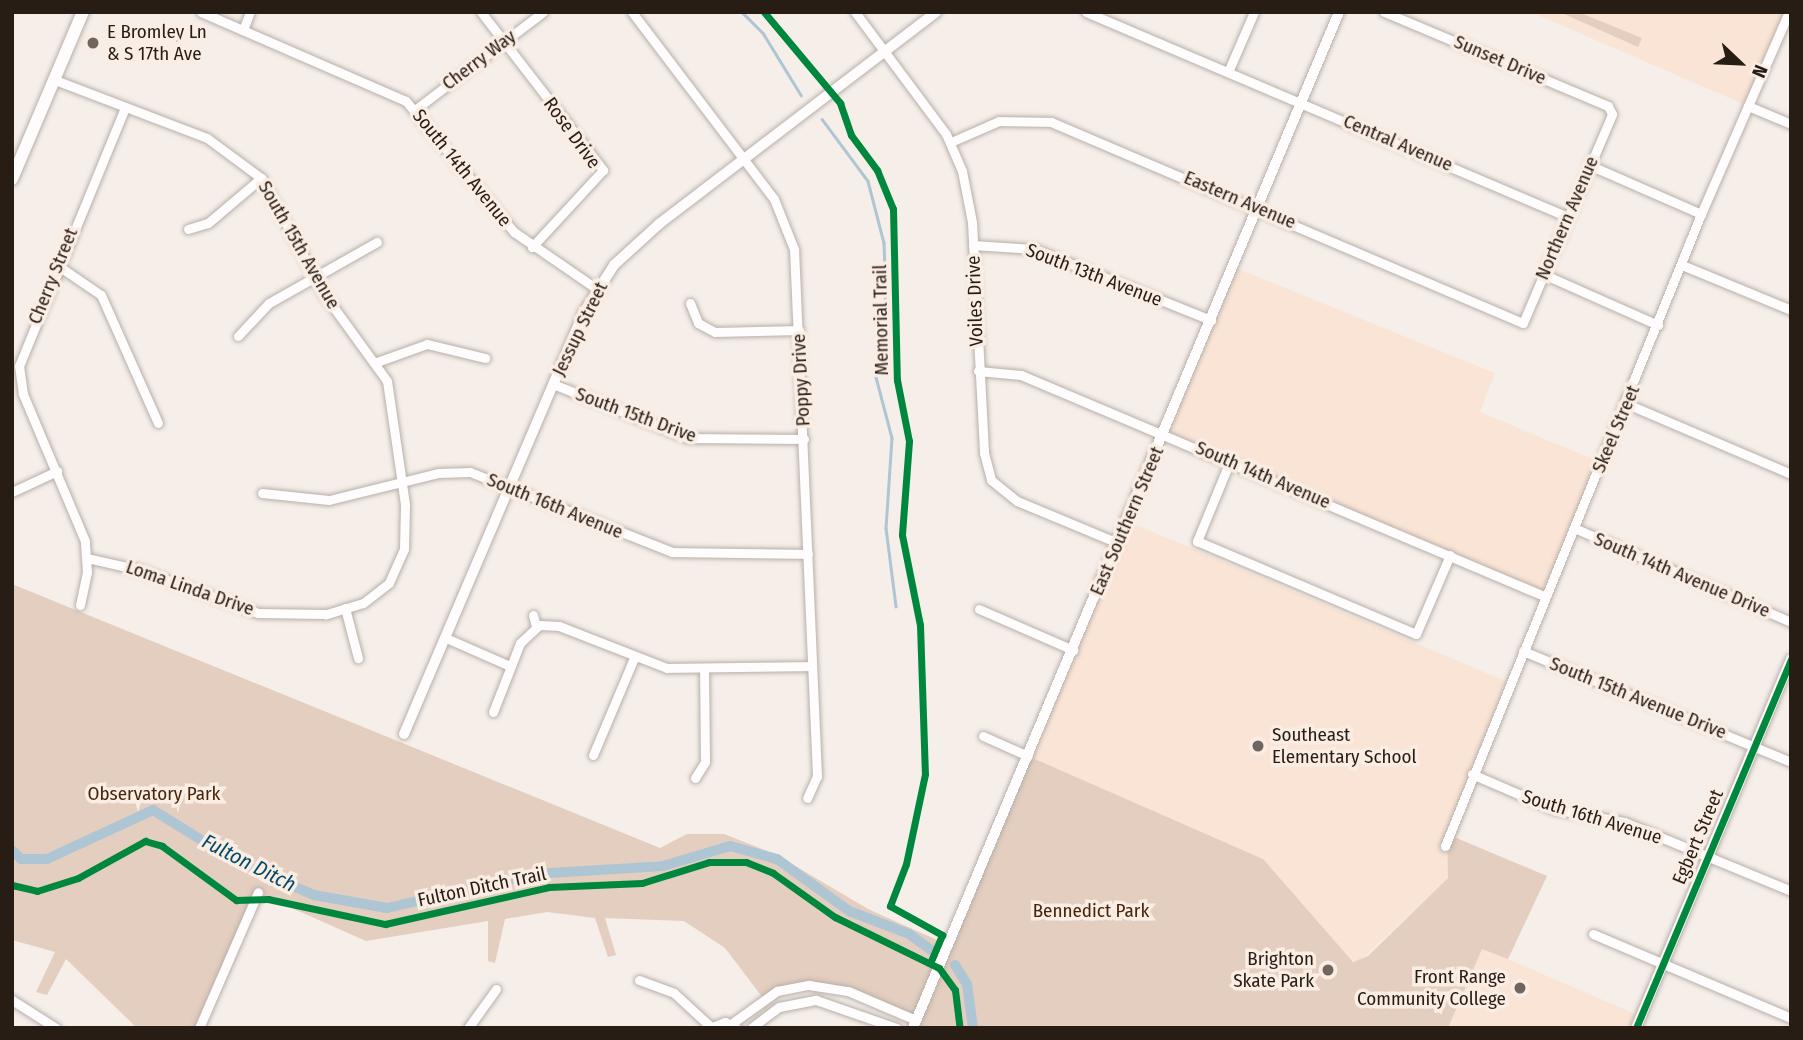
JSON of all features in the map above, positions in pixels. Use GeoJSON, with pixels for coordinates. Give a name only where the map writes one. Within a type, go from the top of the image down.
{"type":"FeatureCollection","features":[{"type":"Feature","properties":{"kind":"main road"},"geometry":{"type":"LineString","coordinates":[[12,178],[83,12]]}},
{"type":"Feature","properties":{"kind":"street","name":"South 14th Avenue"},"geometry":{"type":"LineString","coordinates":[[201,12],[416,109],[498,215],[533,247],[597,289]]}},
{"type":"Feature","properties":{"kind":"street"},"geometry":{"type":"LineString","coordinates":[[243,30],[250,12]]}},
{"type":"Feature","properties":{"kind":"street","name":"Rose Drive"},"geometry":{"type":"LineString","coordinates":[[481,12],[603,170],[533,247]]}},
{"type":"Feature","properties":{"kind":"street","name":"Cherry Way"},"geometry":{"type":"LineString","coordinates":[[416,109],[543,12]]}},
{"type":"Feature","properties":{"kind":"street","name":"Poppy Drive"},"geometry":{"type":"LineString","coordinates":[[632,12],[774,199],[792,238],[799,330],[817,776],[807,797]]}},
{"type":"Feature","properties":{"kind":"street","name":"Voiles Drive"},"geometry":{"type":"LineString","coordinates":[[855,12],[951,142],[968,193],[986,464],[996,486],[1017,501],[1118,543]]}},
{"type":"Feature","properties":{"kind":"street","name":"Jessup Street"},"geometry":{"type":"LineString","coordinates":[[404,734],[553,384],[597,289],[640,239],[936,12]]}},
{"type":"Feature","properties":{"kind":"street","name":"Central Avenue"},"geometry":{"type":"LineString","coordinates":[[1086,12],[1109,17],[1228,72],[1568,217]]}},
{"type":"Feature","properties":{"kind":"street"},"geometry":{"type":"LineString","coordinates":[[1228,72],[1254,12]]}},
{"type":"Feature","properties":{"kind":"street","name":"East Southern Street"},"geometry":{"type":"LineString","coordinates":[[914,1024],[1339,12]]}},
{"type":"Feature","properties":{"kind":"street","name":"Sunset Drive"},"geometry":{"type":"LineString","coordinates":[[1384,12],[1608,106],[1612,114]]}},
{"type":"Feature","properties":{"kind":"street","name":"Skeel Street"},"geometry":{"type":"LineString","coordinates":[[1445,846],[1544,596],[1627,404],[1701,214],[1789,12]]}},
{"type":"Feature","properties":{"kind":"street","name":"South 15th Avenue"},"geometry":{"type":"LineString","coordinates":[[55,80],[124,110],[218,143],[261,178],[314,276],[374,363],[390,394],[401,483]]}},
{"type":"Feature","properties":{"kind":"street"},"geometry":{"type":"LineString","coordinates":[[1748,106],[1791,124]]}},
{"type":"Feature","properties":{"kind":"street","name":"Cherry Street"},"geometry":{"type":"LineString","coordinates":[[80,605],[88,558],[79,519],[23,394],[16,365],[124,110]]}},
{"type":"Feature","properties":{"kind":"street","name":"Northern Avenue"},"geometry":{"type":"LineString","coordinates":[[1523,323],[1612,114]]}},
{"type":"Feature","properties":{"kind":"street","name":"Eastern Avenue"},"geometry":{"type":"LineString","coordinates":[[951,142],[999,121],[1038,119],[1257,207],[1523,323]]}},
{"type":"Feature","properties":{"kind":"street"},"geometry":{"type":"LineString","coordinates":[[1590,165],[1701,214]]}},
{"type":"Feature","properties":{"kind":"street"},"geometry":{"type":"LineString","coordinates":[[188,229],[208,223],[261,178]]}},
{"type":"Feature","properties":{"kind":"street"},"geometry":{"type":"LineString","coordinates":[[238,337],[269,303],[377,242]]}},
{"type":"Feature","properties":{"kind":"street","name":"South 13th Avenue"},"geometry":{"type":"LineString","coordinates":[[973,246],[1034,249],[1211,320]]}},
{"type":"Feature","properties":{"kind":"street"},"geometry":{"type":"LineString","coordinates":[[57,265],[101,295],[158,423]]}},
{"type":"Feature","properties":{"kind":"street"},"geometry":{"type":"LineString","coordinates":[[1682,265],[1791,310]]}},
{"type":"Feature","properties":{"kind":"street"},"geometry":{"type":"LineString","coordinates":[[1543,274],[1658,325]]}},
{"type":"Feature","properties":{"kind":"street"},"geometry":{"type":"LineString","coordinates":[[690,303],[698,323],[715,332],[799,330]]}},
{"type":"Feature","properties":{"kind":"street"},"geometry":{"type":"LineString","coordinates":[[374,363],[427,344],[485,358]]}},
{"type":"Feature","properties":{"kind":"street","name":"South 14th Avenue"},"geometry":{"type":"LineString","coordinates":[[978,371],[1021,375],[1164,433],[1544,596]]}},
{"type":"Feature","properties":{"kind":"street","name":"South 15th Drive"},"geometry":{"type":"LineString","coordinates":[[553,384],[688,438],[804,439]]}},
{"type":"Feature","properties":{"kind":"street"},"geometry":{"type":"LineString","coordinates":[[1627,404],[1791,474]]}},
{"type":"Feature","properties":{"kind":"street"},"geometry":{"type":"LineString","coordinates":[[1230,461],[1197,541],[1245,562],[1416,634],[1450,555]]}},
{"type":"Feature","properties":{"kind":"street"},"geometry":{"type":"LineString","coordinates":[[12,492],[57,471]]}},
{"type":"Feature","properties":{"kind":"street","name":"South 16th Avenue"},"geometry":{"type":"LineString","coordinates":[[262,493],[329,500],[456,471],[510,486],[672,552],[808,554]]}},
{"type":"Feature","properties":{"kind":"street","name":"Loma Linda Drive"},"geometry":{"type":"LineString","coordinates":[[88,558],[140,570],[258,613],[294,617],[345,608],[376,596],[401,561],[407,523],[401,483]]}},
{"type":"Feature","properties":{"kind":"street","name":"South 14th Avenue Drive"},"geometry":{"type":"LineString","coordinates":[[1574,528],[1791,622]]}},
{"type":"Feature","properties":{"kind":"street"},"geometry":{"type":"LineString","coordinates":[[345,608],[358,658]]}},
{"type":"Feature","properties":{"kind":"street"},"geometry":{"type":"LineString","coordinates":[[979,609],[1073,650]]}},
{"type":"Feature","properties":{"kind":"street"},"geometry":{"type":"LineString","coordinates":[[493,712],[510,666],[536,626],[533,615]]}},
{"type":"Feature","properties":{"kind":"street"},"geometry":{"type":"LineString","coordinates":[[536,626],[559,626],[634,658],[667,668],[812,666]]}},
{"type":"Feature","properties":{"kind":"street"},"geometry":{"type":"LineString","coordinates":[[446,638],[510,666]]}},
{"type":"Feature","properties":{"kind":"street","name":"South 15th Avenue Drive"},"geometry":{"type":"LineString","coordinates":[[1523,651],[1791,762]]}},
{"type":"Feature","properties":{"kind":"street"},"geometry":{"type":"LineString","coordinates":[[593,755],[634,658]]}},
{"type":"Feature","properties":{"kind":"street","name":"Egbert Street"},"geometry":{"type":"LineString","coordinates":[[1636,1028],[1791,659]]}},
{"type":"Feature","properties":{"kind":"street"},"geometry":{"type":"LineString","coordinates":[[695,778],[705,762],[704,668]]}},
{"type":"Feature","properties":{"kind":"street"},"geometry":{"type":"LineString","coordinates":[[983,736],[1028,756]]}},
{"type":"Feature","properties":{"kind":"street","name":"South 16th Avenue"},"geometry":{"type":"LineString","coordinates":[[1472,774],[1553,809],[1624,822],[1791,891]]}},
{"type":"Feature","properties":{"kind":"street"},"geometry":{"type":"LineString","coordinates":[[199,1028],[258,892]]}},
{"type":"Feature","properties":{"kind":"street"},"geometry":{"type":"LineString","coordinates":[[1593,934],[1791,1018]]}},
{"type":"Feature","properties":{"kind":"street"},"geometry":{"type":"LineString","coordinates":[[639,980],[674,993],[711,1027],[734,1026],[777,991],[809,985],[848,991],[914,1024]]}},
{"type":"Feature","properties":{"kind":"street"},"geometry":{"type":"LineString","coordinates":[[468,1028],[496,989]]}},
{"type":"Feature","properties":{"kind":"street"},"geometry":{"type":"LineString","coordinates":[[12,1000],[56,1028]]}},
{"type":"Feature","properties":{"kind":"street"},"geometry":{"type":"LineString","coordinates":[[751,1028],[779,1007],[816,1000],[897,1028]]}},
{"type":"Feature","properties":{"kind":"shaded area"},"geometry":{"type":"Polygon","coordinates":[[[1531,12],[1789,12],[1748,106],[1531,12]]]}},
{"type":"Feature","properties":{"kind":"shaded area"},"geometry":{"type":"Polygon","coordinates":[[[1233,267],[1495,373],[1480,412],[1602,463],[1544,596],[1164,433],[1233,267]]]}},
{"type":"Feature","properties":{"kind":"shaded area","name":"Southeast Elementary School"},"geometry":{"type":"Polygon","coordinates":[[[1127,521],[1510,683],[1445,846],[1451,860],[1448,878],[1360,961],[1347,960],[1263,859],[1028,756],[1127,521]]]}},
{"type":"Feature","properties":{"kind":"shaded area","name":"Front Range Community College"},"geometry":{"type":"Polygon","coordinates":[[[1482,948],[1640,1016],[1635,1028],[1448,1028],[1482,948]]]}},
{"type":"Feature","properties":{"kind":"green space"},"geometry":{"type":"Polygon","coordinates":[[[1578,12],[1642,38],[1638,47],[1562,13],[1578,12]]]}},
{"type":"Feature","properties":{"kind":"green space","name":"Observatory Park"},"geometry":{"type":"Polygon","coordinates":[[[12,584],[660,848],[687,834],[724,834],[775,854],[868,909],[948,945],[1028,756],[1263,859],[1353,962],[1368,956],[1448,878],[1447,834],[1547,876],[1508,959],[1482,949],[1448,1028],[913,1028],[916,1021],[823,985],[763,998],[725,948],[684,921],[605,918],[616,955],[608,957],[595,918],[547,912],[505,919],[495,963],[488,961],[488,921],[366,941],[258,893],[199,1028],[137,1028],[66,959],[47,995],[36,992],[55,952],[12,940],[12,584]]]}},
{"type":"Feature","properties":{"kind":"waterway"},"geometry":{"type":"LineString","coordinates":[[742,12],[763,33],[801,95]]}},
{"type":"Feature","properties":{"kind":"waterway"},"geometry":{"type":"LineString","coordinates":[[822,119],[868,181],[884,243],[886,294],[876,377],[892,438],[886,528],[896,606]]}},
{"type":"Feature","properties":{"kind":"waterway","name":"Fulton Ditch"},"geometry":{"type":"LineString","coordinates":[[12,850],[21,859],[47,859],[153,810],[237,862],[314,895],[387,908],[534,874],[663,866],[730,846],[777,859],[849,911],[909,934],[932,951]]}},
{"type":"Feature","properties":{"kind":"waterway","name":"Fulton Ditch"},"geometry":{"type":"LineString","coordinates":[[955,965],[967,984],[973,1028]]}},
{"type":"Feature","properties":{"kind":"cycle path","name":"Memorial Trail"},"geometry":{"type":"LineString","coordinates":[[764,12],[840,103],[851,135],[877,170],[893,209],[897,380],[909,441],[902,535],[920,625],[925,774],[906,864],[890,906],[942,935],[930,963]]}},
{"type":"Feature","properties":{"kind":"cycle path"},"geometry":{"type":"LineString","coordinates":[[1636,1028],[1791,659]]}},
{"type":"Feature","properties":{"kind":"cycle path","name":"Fulton Ditch Trail"},"geometry":{"type":"LineString","coordinates":[[12,885],[37,891],[78,878],[145,841],[162,846],[236,900],[268,899],[385,924],[549,887],[642,883],[709,862],[746,862],[773,873],[835,917],[939,968],[955,990],[960,1028]]}},
{"type":"Feature","properties":{"kind":"place","name":"E Bromley Ln & S 17th Ave"},"geometry":{"type":"Point","coordinates":[93,43]}},
{"type":"Feature","properties":{"kind":"place","name":"Southeast Elementary School"},"geometry":{"type":"Point","coordinates":[1258,746]}},
{"type":"Feature","properties":{"kind":"place","name":"Brighton Skate Park"},"geometry":{"type":"Point","coordinates":[1328,970]}},
{"type":"Feature","properties":{"kind":"place","name":"Front Range Community College"},"geometry":{"type":"Point","coordinates":[1520,988]}},
{"type":"Feature","properties":{"kind":"park label","name":"Bennedict Park"},"geometry":{"type":"Point","coordinates":[1091,911]}}]}
